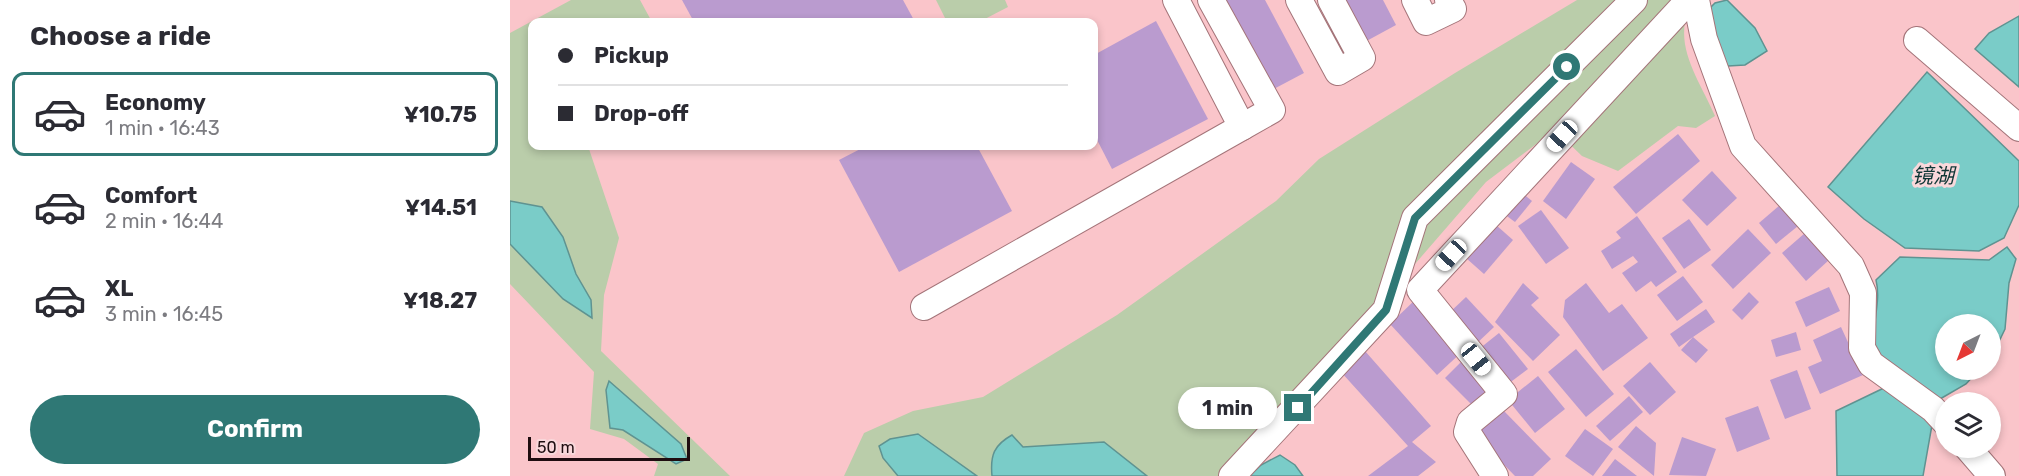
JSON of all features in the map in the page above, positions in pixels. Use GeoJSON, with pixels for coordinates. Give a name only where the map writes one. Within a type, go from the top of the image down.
{"type":"FeatureCollection","features":[{"type":"Feature","properties":{"kind":"street"},"geometry":{"type":"LineString","coordinates":[[1176,0],[1242,127]]}},
{"type":"Feature","properties":{"kind":"street"},"geometry":{"type":"LineString","coordinates":[[924,307],[1272,110],[1211,0]]}},
{"type":"Feature","properties":{"kind":"street"},"geometry":{"type":"LineString","coordinates":[[1299,0],[1338,72],[1362,58],[1331,0]]}},
{"type":"Feature","properties":{"kind":"street"},"geometry":{"type":"LineString","coordinates":[[1415,0],[1426,22],[1453,9],[1448,0]]}},
{"type":"Feature","properties":{"kind":"street"},"geometry":{"type":"LineString","coordinates":[[1386,310],[1415,218],[1634,0]]}},
{"type":"Feature","properties":{"kind":"street"},"geometry":{"type":"LineString","coordinates":[[1232,476],[1386,310],[1420,290],[1689,0]]}},
{"type":"Feature","properties":{"kind":"street"},"geometry":{"type":"LineString","coordinates":[[1696,0],[1704,39],[1743,146],[1851,266],[1863,293],[1862,348],[1871,364],[1935,411]]}},
{"type":"Feature","properties":{"kind":"street"},"geometry":{"type":"LineString","coordinates":[[1917,40],[2019,128]]}},
{"type":"Feature","properties":{"kind":"street"},"geometry":{"type":"LineString","coordinates":[[1420,290],[1504,394],[1470,422],[1467,432],[1495,476]]}},
{"type":"Feature","properties":{"kind":"street"},"geometry":{"type":"LineString","coordinates":[[1976,458],[1992,476]]}},
{"type":"Feature","properties":{"kind":"green space"},"geometry":{"type":"Polygon","coordinates":[[[571,0],[640,0],[650,18],[538,18],[571,0]]]}},
{"type":"Feature","properties":{"kind":"green space"},"geometry":{"type":"Polygon","coordinates":[[[936,0],[1005,0],[1008,7],[987,18],[945,18],[936,0]]]}},
{"type":"Feature","properties":{"kind":"green space"},"geometry":{"type":"Polygon","coordinates":[[[1577,0],[1683,0],[1688,12],[1684,39],[1687,52],[1715,116],[1696,128],[1678,126],[1618,171],[1582,156],[1555,130],[1486,182],[1318,376],[1221,476],[844,476],[864,433],[913,411],[983,397],[1117,315],[1276,201],[1319,159],[1455,73],[1577,0]]]}},
{"type":"Feature","properties":{"kind":"green space"},"geometry":{"type":"Polygon","coordinates":[[[528,23],[528,150],[589,150],[619,238],[604,295],[601,351],[730,476],[654,476],[658,464],[624,439],[590,429],[594,372],[510,284],[510,33],[528,23]]]}},
{"type":"Feature","properties":{"kind":"water"},"geometry":{"type":"Polygon","coordinates":[[[1727,0],[1755,28],[1767,51],[1745,65],[1728,66],[1721,60],[1707,11],[1715,3],[1727,0]]]}},
{"type":"Feature","properties":{"kind":"water"},"geometry":{"type":"Polygon","coordinates":[[[2019,16],[2019,87],[1975,49],[1989,33],[2019,16]]]}},
{"type":"Feature","properties":{"kind":"water","name":"镜湖"},"geometry":{"type":"Polygon","coordinates":[[[1927,72],[2019,161],[2019,205],[2004,238],[1979,251],[1905,248],[1864,219],[1828,187],[1927,72]]]}},
{"type":"Feature","properties":{"kind":"water"},"geometry":{"type":"Polygon","coordinates":[[[510,201],[542,207],[563,237],[576,274],[591,300],[592,318],[563,299],[510,244],[510,201]]]}},
{"type":"Feature","properties":{"kind":"water"},"geometry":{"type":"Polygon","coordinates":[[[2007,247],[2016,259],[2009,283],[2005,329],[2001,337],[2001,314],[1935,314],[1935,380],[1970,380],[1966,384],[1952,392],[1935,392],[1935,395],[1876,353],[1874,334],[1878,298],[1876,280],[1900,257],[1989,260],[2007,247]]]}},
{"type":"Feature","properties":{"kind":"water"},"geometry":{"type":"Polygon","coordinates":[[[609,381],[681,444],[687,459],[676,464],[623,430],[610,428],[606,390],[609,381]]]}},
{"type":"Feature","properties":{"kind":"water"},"geometry":{"type":"Polygon","coordinates":[[[1886,387],[1932,425],[1923,476],[1837,476],[1836,411],[1886,387]]]}},
{"type":"Feature","properties":{"kind":"water"},"geometry":{"type":"Polygon","coordinates":[[[918,434],[977,476],[898,476],[883,458],[879,446],[890,439],[918,434]]]}},
{"type":"Feature","properties":{"kind":"water"},"geometry":{"type":"Polygon","coordinates":[[[1012,435],[1023,447],[1104,442],[1147,476],[992,476],[994,451],[1012,435]]]}},
{"type":"Feature","properties":{"kind":"water"},"geometry":{"type":"Polygon","coordinates":[[[1280,455],[1295,465],[1303,476],[1249,476],[1261,465],[1280,455]]]}},
{"type":"Feature","properties":{"kind":"building"},"geometry":{"type":"Polygon","coordinates":[[[682,0],[903,0],[913,18],[692,18],[682,0]]]}},
{"type":"Feature","properties":{"kind":"building"},"geometry":{"type":"Polygon","coordinates":[[[1222,0],[1265,0],[1304,73],[1270,91],[1222,0]]]}},
{"type":"Feature","properties":{"kind":"building"},"geometry":{"type":"Polygon","coordinates":[[[1337,0],[1383,0],[1396,25],[1361,44],[1337,0]]]}},
{"type":"Feature","properties":{"kind":"building"},"geometry":{"type":"Polygon","coordinates":[[[1156,21],[1208,119],[1112,169],[1098,142],[1098,53],[1156,21]]]}},
{"type":"Feature","properties":{"kind":"building"},"geometry":{"type":"Polygon","coordinates":[[[1678,134],[1700,161],[1636,214],[1613,187],[1678,134]]]}},
{"type":"Feature","properties":{"kind":"building"},"geometry":{"type":"Polygon","coordinates":[[[858,150],[979,150],[1012,211],[899,272],[839,160],[858,150]]]}},
{"type":"Feature","properties":{"kind":"building"},"geometry":{"type":"Polygon","coordinates":[[[1571,162],[1595,179],[1566,219],[1543,201],[1571,162]]]}},
{"type":"Feature","properties":{"kind":"building"},"geometry":{"type":"Polygon","coordinates":[[[1712,171],[1737,198],[1707,226],[1682,200],[1712,171]]]}},
{"type":"Feature","properties":{"kind":"building"},"geometry":{"type":"Polygon","coordinates":[[[1517,189],[1532,201],[1515,222],[1500,211],[1517,189]]]}},
{"type":"Feature","properties":{"kind":"building"},"geometry":{"type":"Polygon","coordinates":[[[1780,205],[1798,226],[1776,244],[1759,223],[1780,205]]]}},
{"type":"Feature","properties":{"kind":"building"},"geometry":{"type":"Polygon","coordinates":[[[1541,210],[1569,248],[1546,264],[1518,226],[1541,210]]]}},
{"type":"Feature","properties":{"kind":"building"},"geometry":{"type":"Polygon","coordinates":[[[1637,216],[1677,272],[1656,287],[1651,281],[1636,292],[1622,273],[1638,262],[1633,256],[1612,269],[1601,251],[1621,238],[1616,232],[1637,216]]]}},
{"type":"Feature","properties":{"kind":"building"},"geometry":{"type":"Polygon","coordinates":[[[1689,219],[1711,250],[1684,269],[1662,238],[1689,219]]]}},
{"type":"Feature","properties":{"kind":"building"},"geometry":{"type":"Polygon","coordinates":[[[1496,225],[1513,240],[1484,274],[1466,258],[1496,225]]]}},
{"type":"Feature","properties":{"kind":"building"},"geometry":{"type":"Polygon","coordinates":[[[1748,229],[1771,253],[1733,289],[1711,265],[1748,229]]]}},
{"type":"Feature","properties":{"kind":"building"},"geometry":{"type":"Polygon","coordinates":[[[1805,233],[1829,260],[1806,281],[1782,253],[1805,233]]]}},
{"type":"Feature","properties":{"kind":"building"},"geometry":{"type":"Polygon","coordinates":[[[1683,276],[1703,302],[1677,321],[1657,295],[1683,276]]]}},
{"type":"Feature","properties":{"kind":"building"},"geometry":{"type":"Polygon","coordinates":[[[1523,283],[1539,298],[1531,305],[1560,335],[1533,361],[1495,322],[1523,283]]]}},
{"type":"Feature","properties":{"kind":"building"},"geometry":{"type":"Polygon","coordinates":[[[1586,283],[1609,313],[1622,304],[1648,338],[1603,371],[1563,317],[1565,300],[1586,283]]]}},
{"type":"Feature","properties":{"kind":"building"},"geometry":{"type":"Polygon","coordinates":[[[1829,287],[1840,311],[1806,327],[1795,302],[1829,287]]]}},
{"type":"Feature","properties":{"kind":"building"},"geometry":{"type":"Polygon","coordinates":[[[1749,292],[1759,302],[1742,320],[1732,310],[1749,292]]]}},
{"type":"Feature","properties":{"kind":"building"},"geometry":{"type":"Polygon","coordinates":[[[1466,297],[1494,327],[1475,345],[1447,315],[1466,297]]]}},
{"type":"Feature","properties":{"kind":"building"},"geometry":{"type":"Polygon","coordinates":[[[1416,299],[1464,350],[1437,375],[1390,324],[1416,299]]]}},
{"type":"Feature","properties":{"kind":"building"},"geometry":{"type":"Polygon","coordinates":[[[1706,309],[1715,322],[1679,347],[1670,334],[1706,309]]]}},
{"type":"Feature","properties":{"kind":"building"},"geometry":{"type":"Polygon","coordinates":[[[1841,327],[1863,375],[1820,394],[1808,367],[1822,361],[1813,340],[1841,327]]]}},
{"type":"Feature","properties":{"kind":"building"},"geometry":{"type":"Polygon","coordinates":[[[1796,332],[1801,350],[1776,357],[1771,340],[1796,332]]]}},
{"type":"Feature","properties":{"kind":"building"},"geometry":{"type":"Polygon","coordinates":[[[1499,333],[1528,369],[1508,384],[1479,349],[1499,333]]]}},
{"type":"Feature","properties":{"kind":"building"},"geometry":{"type":"Polygon","coordinates":[[[1693,337],[1708,350],[1696,363],[1681,350],[1693,337]]]}},
{"type":"Feature","properties":{"kind":"building"},"geometry":{"type":"Polygon","coordinates":[[[1576,349],[1614,394],[1586,417],[1548,372],[1576,349]]]}},
{"type":"Feature","properties":{"kind":"building"},"geometry":{"type":"Polygon","coordinates":[[[1365,351],[1431,426],[1412,442],[1436,462],[1418,476],[1368,476],[1408,446],[1341,372],[1365,351]]]}},
{"type":"Feature","properties":{"kind":"building"},"geometry":{"type":"Polygon","coordinates":[[[1466,357],[1494,385],[1473,406],[1445,378],[1466,357]]]}},
{"type":"Feature","properties":{"kind":"building"},"geometry":{"type":"Polygon","coordinates":[[[1650,362],[1676,392],[1650,415],[1623,386],[1650,362]]]}},
{"type":"Feature","properties":{"kind":"building"},"geometry":{"type":"Polygon","coordinates":[[[1797,370],[1811,409],[1785,419],[1770,380],[1797,370]]]}},
{"type":"Feature","properties":{"kind":"building"},"geometry":{"type":"Polygon","coordinates":[[[1538,376],[1565,409],[1535,433],[1508,400],[1538,376]]]}},
{"type":"Feature","properties":{"kind":"building"},"geometry":{"type":"Polygon","coordinates":[[[1629,396],[1643,412],[1610,441],[1596,426],[1629,396]]]}},
{"type":"Feature","properties":{"kind":"building"},"geometry":{"type":"Polygon","coordinates":[[[1758,406],[1770,439],[1737,452],[1725,418],[1758,406]]]}},
{"type":"Feature","properties":{"kind":"building"},"geometry":{"type":"Polygon","coordinates":[[[1502,409],[1551,459],[1533,476],[1515,476],[1475,435],[1502,409]]]}},
{"type":"Feature","properties":{"kind":"building"},"geometry":{"type":"Polygon","coordinates":[[[1636,426],[1656,443],[1654,476],[1618,447],[1636,426]]]}},
{"type":"Feature","properties":{"kind":"building"},"geometry":{"type":"Polygon","coordinates":[[[1585,429],[1613,449],[1593,476],[1565,456],[1585,429]]]}},
{"type":"Feature","properties":{"kind":"building"},"geometry":{"type":"Polygon","coordinates":[[[1682,437],[1716,449],[1706,476],[1669,475],[1682,437]]]}},
{"type":"Feature","properties":{"kind":"building"},"geometry":{"type":"Polygon","coordinates":[[[1615,459],[1637,476],[1602,476],[1615,459]]]}},
{"type":"Feature","properties":{"kind":"route"},"geometry":{"type":"LineString","coordinates":[[1298,408],[1386,310],[1415,218],[1567,67]]}}]}
